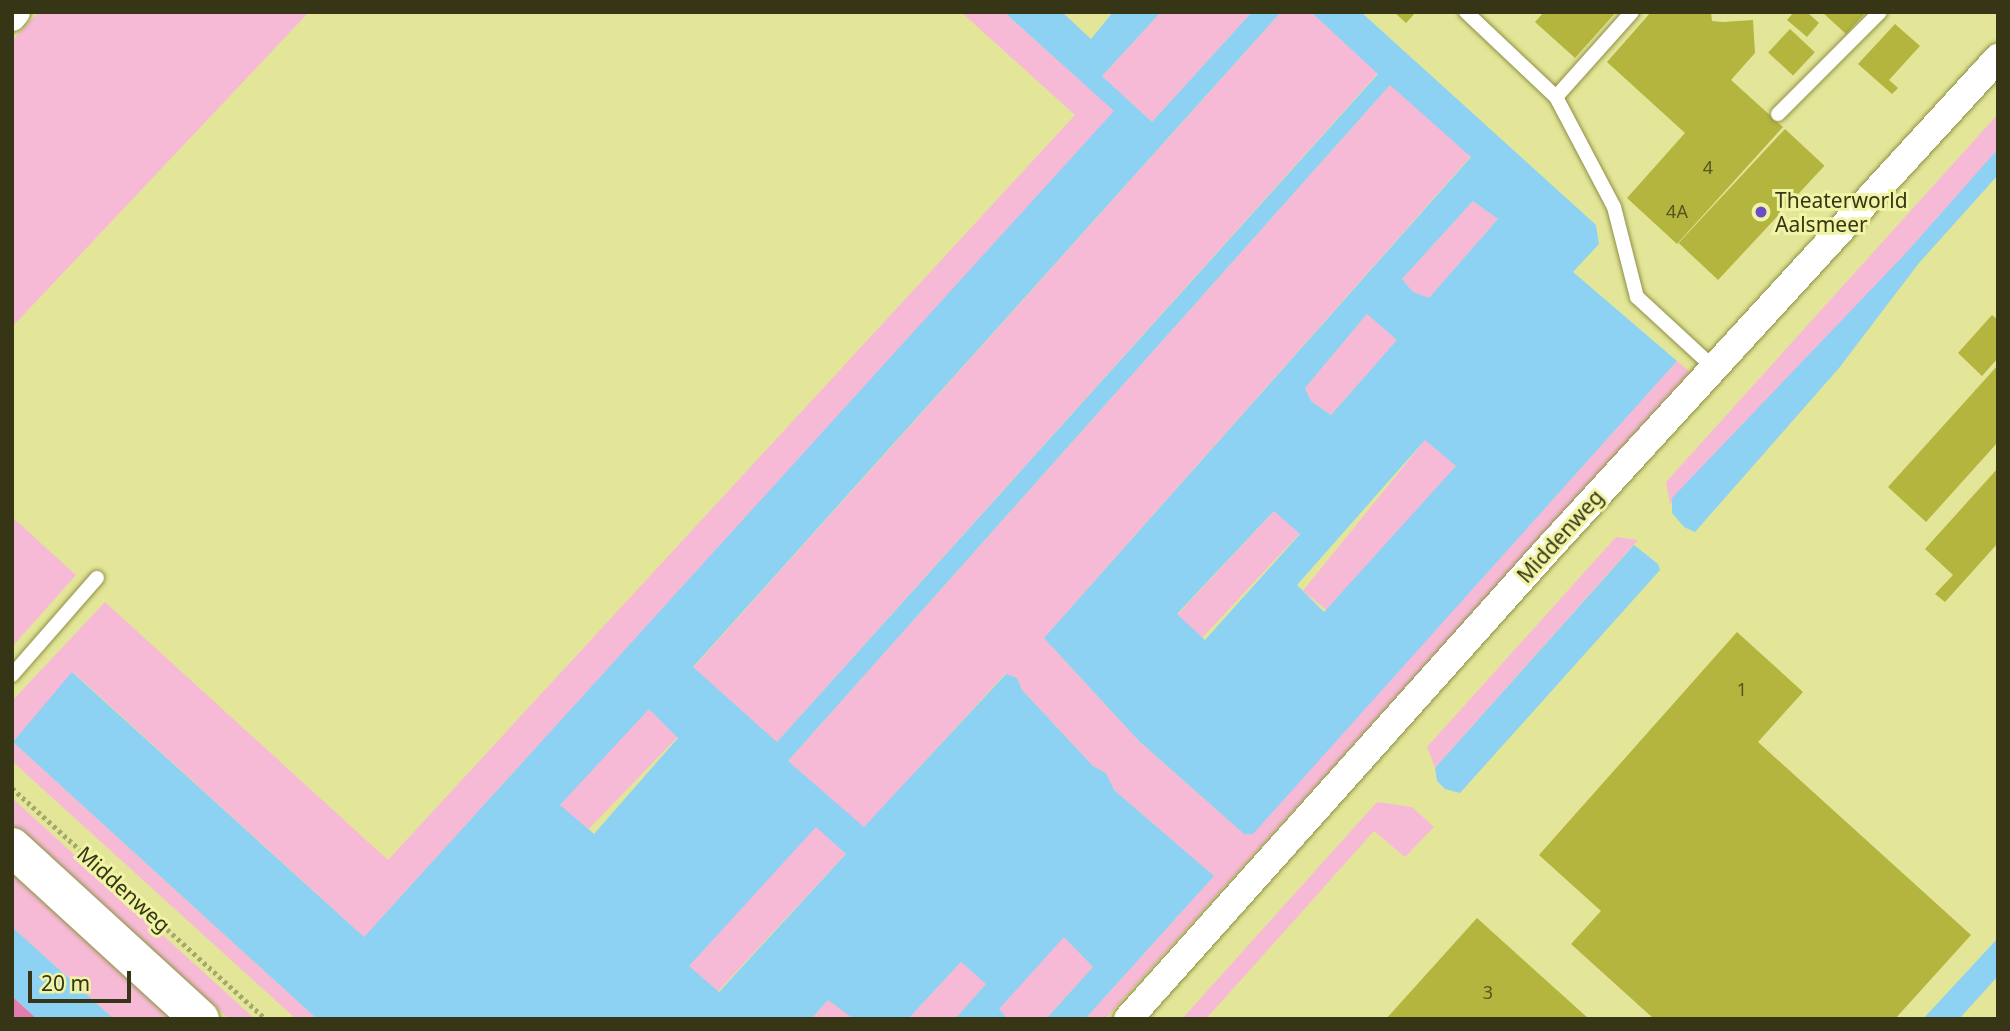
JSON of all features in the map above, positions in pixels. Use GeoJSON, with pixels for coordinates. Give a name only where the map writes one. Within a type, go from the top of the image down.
{"type":"FeatureCollection","features":[{"type":"Feature","properties":{"kind":"street"},"geometry":{"type":"LineString","coordinates":[[12,17],[16,12]]}},
{"type":"Feature","properties":{"kind":"street","name":"Middenweg"},"geometry":{"type":"LineString","coordinates":[[1128,1019],[1714,368],[1998,58]]}},
{"type":"Feature","properties":{"kind":"street"},"geometry":{"type":"LineString","coordinates":[[12,847],[200,1019]]}},
{"type":"Feature","properties":{"kind":"lane"},"geometry":{"type":"LineString","coordinates":[[1466,12],[1556,97],[1614,206],[1637,297],[1714,368]]}},
{"type":"Feature","properties":{"kind":"lane"},"geometry":{"type":"LineString","coordinates":[[1556,97],[1632,12]]}},
{"type":"Feature","properties":{"kind":"lane"},"geometry":{"type":"LineString","coordinates":[[1778,114],[1880,12]]}},
{"type":"Feature","properties":{"kind":"lane"},"geometry":{"type":"LineString","coordinates":[[12,675],[97,578]]}},
{"type":"Feature","properties":{"kind":"path","name":"Middenweg"},"geometry":{"type":"LineString","coordinates":[[12,788],[266,1019]]}},
{"type":"Feature","properties":{"kind":"shaded area"},"geometry":{"type":"Polygon","coordinates":[[[39,12],[309,12],[12,327],[12,41],[39,12]]]}},
{"type":"Feature","properties":{"kind":"shaded area"},"geometry":{"type":"Polygon","coordinates":[[[961,12],[1004,12],[1115,111],[364,937],[73,672],[13,742],[317,1019],[296,1019],[12,761],[12,701],[105,602],[388,860],[1075,115],[961,12]]]}},
{"type":"Feature","properties":{"kind":"shaded area"},"geometry":{"type":"Polygon","coordinates":[[[1161,12],[1252,12],[1152,122],[1102,76],[1161,12]]]}},
{"type":"Feature","properties":{"kind":"shaded area"},"geometry":{"type":"Polygon","coordinates":[[[1281,12],[1311,12],[1378,73],[777,742],[693,668],[1281,12]]]}},
{"type":"Feature","properties":{"kind":"shaded area"},"geometry":{"type":"Polygon","coordinates":[[[1391,84],[1471,156],[1044,638],[1139,741],[1244,834],[1253,833],[1677,361],[1690,372],[1105,1019],[1085,1019],[1214,876],[1114,790],[1106,773],[1093,766],[1022,690],[1017,678],[1005,674],[864,828],[788,761],[1391,84]]]}},
{"type":"Feature","properties":{"kind":"shaded area"},"geometry":{"type":"Polygon","coordinates":[[[1998,114],[1998,149],[1931,227],[1670,504],[1666,482],[1998,114]]]}},
{"type":"Feature","properties":{"kind":"shaded area"},"geometry":{"type":"Polygon","coordinates":[[[1473,201],[1498,219],[1429,299],[1413,292],[1402,279],[1473,201]]]}},
{"type":"Feature","properties":{"kind":"shaded area"},"geometry":{"type":"Polygon","coordinates":[[[1368,313],[1398,339],[1331,415],[1311,401],[1305,388],[1368,313]]]}},
{"type":"Feature","properties":{"kind":"shaded area"},"geometry":{"type":"Polygon","coordinates":[[[1425,440],[1456,465],[1334,616],[1303,591],[1425,440]]]}},
{"type":"Feature","properties":{"kind":"shaded area"},"geometry":{"type":"Polygon","coordinates":[[[1275,510],[1300,533],[1202,639],[1177,615],[1275,510]]]}},
{"type":"Feature","properties":{"kind":"shaded area"},"geometry":{"type":"Polygon","coordinates":[[[12,517],[76,575],[12,647],[12,517]]]}},
{"type":"Feature","properties":{"kind":"shaded area"},"geometry":{"type":"Polygon","coordinates":[[[1616,537],[1638,540],[1435,768],[1427,747],[1616,537]]]}},
{"type":"Feature","properties":{"kind":"shaded area"},"geometry":{"type":"Polygon","coordinates":[[[649,709],[678,737],[587,831],[558,803],[649,709]]]}},
{"type":"Feature","properties":{"kind":"shaded area"},"geometry":{"type":"Polygon","coordinates":[[[12,798],[255,1019],[229,1019],[12,823],[12,798]]]}},
{"type":"Feature","properties":{"kind":"shaded area"},"geometry":{"type":"Polygon","coordinates":[[[1377,802],[1412,807],[1434,827],[1405,857],[1374,831],[1206,1019],[1182,1019],[1377,802]]]}},
{"type":"Feature","properties":{"kind":"shaded area"},"geometry":{"type":"Polygon","coordinates":[[[816,826],[846,854],[717,992],[687,964],[816,826]]]}},
{"type":"Feature","properties":{"kind":"shaded area"},"geometry":{"type":"Polygon","coordinates":[[[12,868],[179,1019],[114,1019],[12,927],[12,868]]]}},
{"type":"Feature","properties":{"kind":"shaded area"},"geometry":{"type":"Polygon","coordinates":[[[1064,936],[1093,967],[1046,1019],[1008,1019],[998,1009],[1064,936]]]}},
{"type":"Feature","properties":{"kind":"shaded area"},"geometry":{"type":"Polygon","coordinates":[[[961,962],[987,984],[955,1019],[908,1019],[961,962]]]}},
{"type":"Feature","properties":{"kind":"shaded area"},"geometry":{"type":"Polygon","coordinates":[[[12,996],[37,1019],[12,1019],[12,996]]]}},
{"type":"Feature","properties":{"kind":"shaded area"},"geometry":{"type":"Polygon","coordinates":[[[828,1000],[835,1002],[854,1019],[811,1019],[828,1000]]]}},
{"type":"Feature","properties":{"kind":"water"},"geometry":{"type":"Polygon","coordinates":[[[1004,12],[1062,12],[1091,39],[1113,12],[1161,12],[1102,76],[1152,122],[1252,12],[1281,12],[693,667],[777,742],[1378,74],[1311,12],[1361,12],[1596,225],[1599,244],[1573,272],[1677,361],[1253,834],[1244,834],[1139,741],[1044,638],[1471,157],[1390,85],[788,761],[864,827],[1006,674],[1017,678],[1022,690],[1093,766],[1106,773],[1114,790],[1214,876],[1085,1019],[1046,1019],[1093,967],[1064,937],[999,1009],[1008,1019],[955,1019],[986,984],[961,962],[908,1019],[854,1019],[828,1000],[811,1019],[317,1019],[13,742],[72,672],[364,937],[1114,111],[1004,12]],[[1473,201],[1402,279],[1413,292],[1429,298],[1498,219],[1473,201]],[[1367,314],[1305,388],[1311,401],[1331,415],[1397,340],[1367,314]],[[1425,440],[1297,585],[1324,612],[1456,466],[1425,440]],[[1274,511],[1177,614],[1205,640],[1300,534],[1274,511]],[[649,709],[560,805],[594,834],[678,738],[649,709]],[[816,827],[689,966],[719,992],[846,854],[816,827]]]}},
{"type":"Feature","properties":{"kind":"water"},"geometry":{"type":"Polygon","coordinates":[[[1998,149],[1998,175],[1919,263],[1839,368],[1695,532],[1684,527],[1672,513],[1672,498],[1906,253],[1998,149]]]}},
{"type":"Feature","properties":{"kind":"water"},"geometry":{"type":"Polygon","coordinates":[[[1634,545],[1658,564],[1660,570],[1460,793],[1445,789],[1437,781],[1435,768],[1634,545]]]}},
{"type":"Feature","properties":{"kind":"water"},"geometry":{"type":"Polygon","coordinates":[[[12,927],[114,1019],[37,1019],[12,996],[12,927]]]}},
{"type":"Feature","properties":{"kind":"water"},"geometry":{"type":"Polygon","coordinates":[[[1998,938],[1998,976],[1959,1019],[1923,1019],[1998,938]]]}},
{"type":"Feature","properties":{"kind":"building"},"geometry":{"type":"Polygon","coordinates":[[[1394,12],[1416,12],[1406,23],[1394,12]]]}},
{"type":"Feature","properties":{"kind":"building"},"geometry":{"type":"Polygon","coordinates":[[[1544,12],[1616,12],[1575,58],[1535,22],[1544,12]]]}},
{"type":"Feature","properties":{"kind":"building"},"geometry":{"type":"Polygon","coordinates":[[[1651,12],[1711,12],[1712,21],[1753,20],[1755,53],[1731,80],[1783,127],[1677,244],[1627,198],[1685,133],[1607,62],[1651,12]]]}},
{"type":"Feature","properties":{"kind":"building"},"geometry":{"type":"Polygon","coordinates":[[[1794,12],[1807,12],[1819,23],[1807,37],[1787,20],[1794,12]]]}},
{"type":"Feature","properties":{"kind":"building"},"geometry":{"type":"Polygon","coordinates":[[[1822,12],[1866,12],[1846,34],[1822,12]]]}},
{"type":"Feature","properties":{"kind":"building"},"geometry":{"type":"Polygon","coordinates":[[[1895,24],[1920,46],[1889,80],[1898,88],[1892,94],[1858,64],[1895,24]]]}},
{"type":"Feature","properties":{"kind":"building"},"geometry":{"type":"Polygon","coordinates":[[[1790,29],[1815,52],[1793,76],[1768,52],[1790,29]]]}},
{"type":"Feature","properties":{"kind":"building"},"geometry":{"type":"Polygon","coordinates":[[[1785,129],[1824,166],[1718,280],[1679,243],[1785,129]]]}},
{"type":"Feature","properties":{"kind":"building"},"geometry":{"type":"Polygon","coordinates":[[[1992,315],[1998,320],[1998,358],[1982,376],[1958,353],[1992,315]]]}},
{"type":"Feature","properties":{"kind":"building"},"geometry":{"type":"Polygon","coordinates":[[[1998,365],[1998,442],[1926,522],[1888,487],[1998,365]]]}},
{"type":"Feature","properties":{"kind":"building"},"geometry":{"type":"Polygon","coordinates":[[[1998,468],[1998,543],[1945,602],[1935,594],[1953,575],[1925,549],[1998,468]]]}},
{"type":"Feature","properties":{"kind":"building"},"geometry":{"type":"Polygon","coordinates":[[[1737,632],[1803,692],[1758,742],[1971,935],[1895,1019],[1654,1019],[1571,944],[1601,911],[1539,855],[1737,632]]]}},
{"type":"Feature","properties":{"kind":"building"},"geometry":{"type":"Polygon","coordinates":[[[1477,918],[1589,1019],[1386,1019],[1477,918]]]}},
{"type":"Feature","properties":{"kind":"place","name":"Theaterworld Aalsmeer"},"geometry":{"type":"Point","coordinates":[1761,212]}}]}
